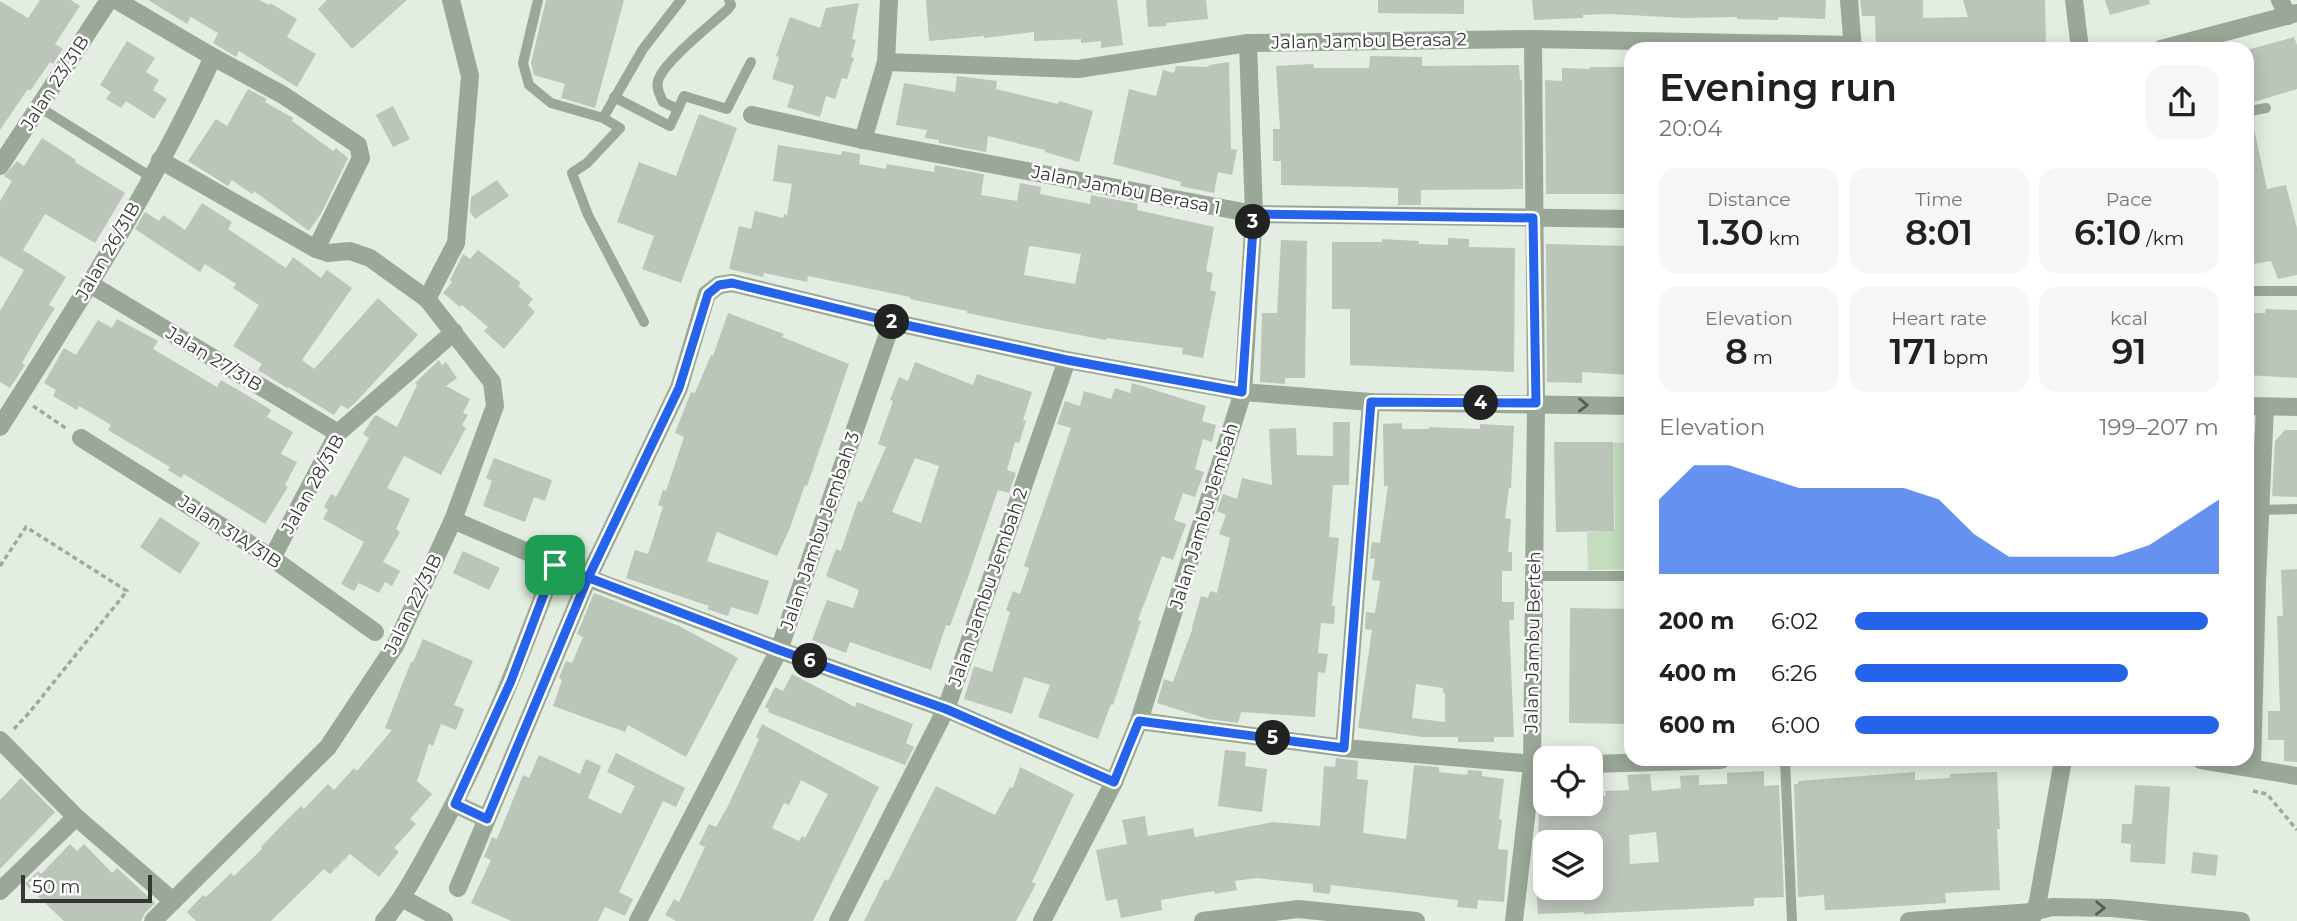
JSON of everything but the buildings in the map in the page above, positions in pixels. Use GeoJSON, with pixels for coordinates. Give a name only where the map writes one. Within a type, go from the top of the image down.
{"type":"FeatureCollection","features":[{"type":"Feature","properties":{"kind":"street","name":"Jalan 23/31B"},"geometry":{"type":"LineString","coordinates":[[0,166],[109,0]]}},
{"type":"Feature","properties":{"kind":"street"},"geometry":{"type":"LineString","coordinates":[[116,0],[210,64],[283,96],[358,145],[361,158],[316,250],[160,160]]}},
{"type":"Feature","properties":{"kind":"street"},"geometry":{"type":"LineString","coordinates":[[427,299],[456,243],[470,76],[451,0]]}},
{"type":"Feature","properties":{"kind":"street"},"geometry":{"type":"LineString","coordinates":[[863,140],[886,62],[889,0]]}},
{"type":"Feature","properties":{"kind":"street"},"geometry":{"type":"LineString","coordinates":[[1849,0],[1853,42]]}},
{"type":"Feature","properties":{"kind":"street"},"geometry":{"type":"LineString","coordinates":[[2074,0],[2079,42]]}},
{"type":"Feature","properties":{"kind":"street"},"geometry":{"type":"LineString","coordinates":[[2214,42],[2288,10]]}},
{"type":"Feature","properties":{"kind":"street","name":"Jalan Jambu Berasa 2"},"geometry":{"type":"LineString","coordinates":[[886,62],[1078,69],[1248,43],[1533,39],[1653,42]]}},
{"type":"Feature","properties":{"kind":"street","name":"Jalan Jambu Berteh"},"geometry":{"type":"LineString","coordinates":[[1533,39],[1536,403],[1534,576],[1538,746]]}},
{"type":"Feature","properties":{"kind":"street","name":"Jalan Jambu Jembah"},"geometry":{"type":"LineString","coordinates":[[1042,921],[1114,782],[1139,721],[1242,392],[1254,214],[1248,43]]}},
{"type":"Feature","properties":{"kind":"street","name":"Jalan 26/31B"},"geometry":{"type":"LineString","coordinates":[[0,428],[90,284],[151,177],[210,64]]}},
{"type":"Feature","properties":{"kind":"street","name":"Jalan Jambu Berasa 1"},"geometry":{"type":"LineString","coordinates":[[752,115],[863,140],[1254,214],[1624,219]]}},
{"type":"Feature","properties":{"kind":"street","name":"Jalan 22/31B"},"geometry":{"type":"LineString","coordinates":[[153,921],[328,747],[395,646],[453,520],[495,406],[492,382],[427,299],[370,258],[349,251],[328,253],[316,250]]}},
{"type":"Feature","properties":{"kind":"street"},"geometry":{"type":"LineString","coordinates":[[457,888],[588,578],[679,388],[708,294],[719,285],[732,283],[892,322],[1067,360],[1242,392],[1371,402],[1624,406]]}},
{"type":"Feature","properties":{"kind":"street","name":"Jalan 27/31B"},"geometry":{"type":"LineString","coordinates":[[90,284],[338,433]]}},
{"type":"Feature","properties":{"kind":"street","name":"Jalan Jambu Jembah 3"},"geometry":{"type":"LineString","coordinates":[[638,921],[779,650],[892,322]]}},
{"type":"Feature","properties":{"kind":"street","name":"Jalan 28/31B"},"geometry":{"type":"LineString","coordinates":[[272,558],[338,433],[454,332]]}},
{"type":"Feature","properties":{"kind":"street","name":"Jalan Jambu Jembah 2"},"geometry":{"type":"LineString","coordinates":[[838,921],[946,709],[1067,360]]}},
{"type":"Feature","properties":{"kind":"street"},"geometry":{"type":"LineString","coordinates":[[1344,748],[1371,402]]}},
{"type":"Feature","properties":{"kind":"street"},"geometry":{"type":"LineString","coordinates":[[2254,702],[2260,510],[2256,406],[2297,407]]}},
{"type":"Feature","properties":{"kind":"street","name":"Jalan 31A/31B"},"geometry":{"type":"LineString","coordinates":[[81,438],[272,558],[375,632]]}},
{"type":"Feature","properties":{"kind":"street"},"geometry":{"type":"LineString","coordinates":[[453,520],[588,578],[946,709],[1114,782]]}},
{"type":"Feature","properties":{"kind":"street"},"geometry":{"type":"LineString","coordinates":[[384,921],[402,898],[455,804],[511,681],[555,565]]}},
{"type":"Feature","properties":{"kind":"street"},"geometry":{"type":"LineString","coordinates":[[1139,721],[1344,748],[1533,764]]}},
{"type":"Feature","properties":{"kind":"street"},"geometry":{"type":"LineString","coordinates":[[2,741],[76,817],[173,901]]}},
{"type":"Feature","properties":{"kind":"street"},"geometry":{"type":"LineString","coordinates":[[1603,764],[1624,763]]}},
{"type":"Feature","properties":{"kind":"street"},"geometry":{"type":"LineString","coordinates":[[2032,917],[2038,901],[2062,766]]}},
{"type":"Feature","properties":{"kind":"street"},"geometry":{"type":"LineString","coordinates":[[2252,766],[2297,776]]}},
{"type":"Feature","properties":{"kind":"street","name":"Jalan Jambu Berteh"},"geometry":{"type":"LineString","coordinates":[[1514,921],[1533,802]]}},
{"type":"Feature","properties":{"kind":"street"},"geometry":{"type":"LineString","coordinates":[[455,804],[487,819]]}},
{"type":"Feature","properties":{"kind":"street"},"geometry":{"type":"LineString","coordinates":[[0,891],[76,817]]}},
{"type":"Feature","properties":{"kind":"street"},"geometry":{"type":"LineString","coordinates":[[402,898],[444,921]]}},
{"type":"Feature","properties":{"kind":"street"},"geometry":{"type":"LineString","coordinates":[[2032,917],[2052,907],[2111,908],[2241,921]]}},
{"type":"Feature","properties":{"kind":"street"},"geometry":{"type":"LineString","coordinates":[[1203,921],[1299,915],[1416,921]]}},
{"type":"Feature","properties":{"kind":"street"},"geometry":{"type":"LineString","coordinates":[[1909,921],[2032,917],[2050,921]]}},
{"type":"Feature","properties":{"kind":"lane"},"geometry":{"type":"LineString","coordinates":[[538,0],[523,63],[529,85],[551,103],[603,118],[620,128],[587,163],[572,173],[588,215],[644,322]]}},
{"type":"Feature","properties":{"kind":"lane"},"geometry":{"type":"LineString","coordinates":[[603,118],[643,49],[681,0]]}},
{"type":"Feature","properties":{"kind":"lane"},"geometry":{"type":"LineString","coordinates":[[678,109],[663,102],[658,89],[659,77],[688,44],[728,9],[731,5],[729,0]]}},
{"type":"Feature","properties":{"kind":"lane"},"geometry":{"type":"LineString","coordinates":[[614,97],[670,126],[684,96],[727,109],[751,62]]}},
{"type":"Feature","properties":{"kind":"lane"},"geometry":{"type":"LineString","coordinates":[[39,107],[151,177]]}},
{"type":"Feature","properties":{"kind":"lane"},"geometry":{"type":"LineString","coordinates":[[2254,110],[2266,108]]}},
{"type":"Feature","properties":{"kind":"lane"},"geometry":{"type":"LineString","coordinates":[[2254,292],[2297,291]]}},
{"type":"Feature","properties":{"kind":"lane"},"geometry":{"type":"LineString","coordinates":[[2260,510],[2297,509]]}},
{"type":"Feature","properties":{"kind":"lane"},"geometry":{"type":"LineString","coordinates":[[1534,576],[1624,576]]}},
{"type":"Feature","properties":{"kind":"lane"},"geometry":{"type":"LineString","coordinates":[[1785,766],[1792,921]]}},
{"type":"Feature","properties":{"kind":"path"},"geometry":{"type":"LineString","coordinates":[[19,397],[81,438]]}},
{"type":"Feature","properties":{"kind":"path"},"geometry":{"type":"LineString","coordinates":[[0,566],[26,527],[127,591],[29,713],[2,741]]}},
{"type":"Feature","properties":{"kind":"path"},"geometry":{"type":"LineString","coordinates":[[2253,791],[2267,794],[2297,830]]}},
{"type":"Feature","properties":{"kind":"green space"},"geometry":{"type":"Polygon","coordinates":[[[1624,442],[1624,569],[1588,570],[1587,533],[1615,529],[1613,443],[1624,442]]]}},
{"type":"Feature","properties":{"kind":"route"},"geometry":{"type":"LineString","coordinates":[[555,565],[511,681],[455,804],[487,819],[588,578],[679,388],[708,294],[719,285],[732,283],[892,322],[1067,360],[1242,392],[1254,214],[1533,218],[1536,403],[1371,402],[1344,748],[1139,721],[1114,782],[946,709],[779,650],[588,578],[555,565]]}}]}
